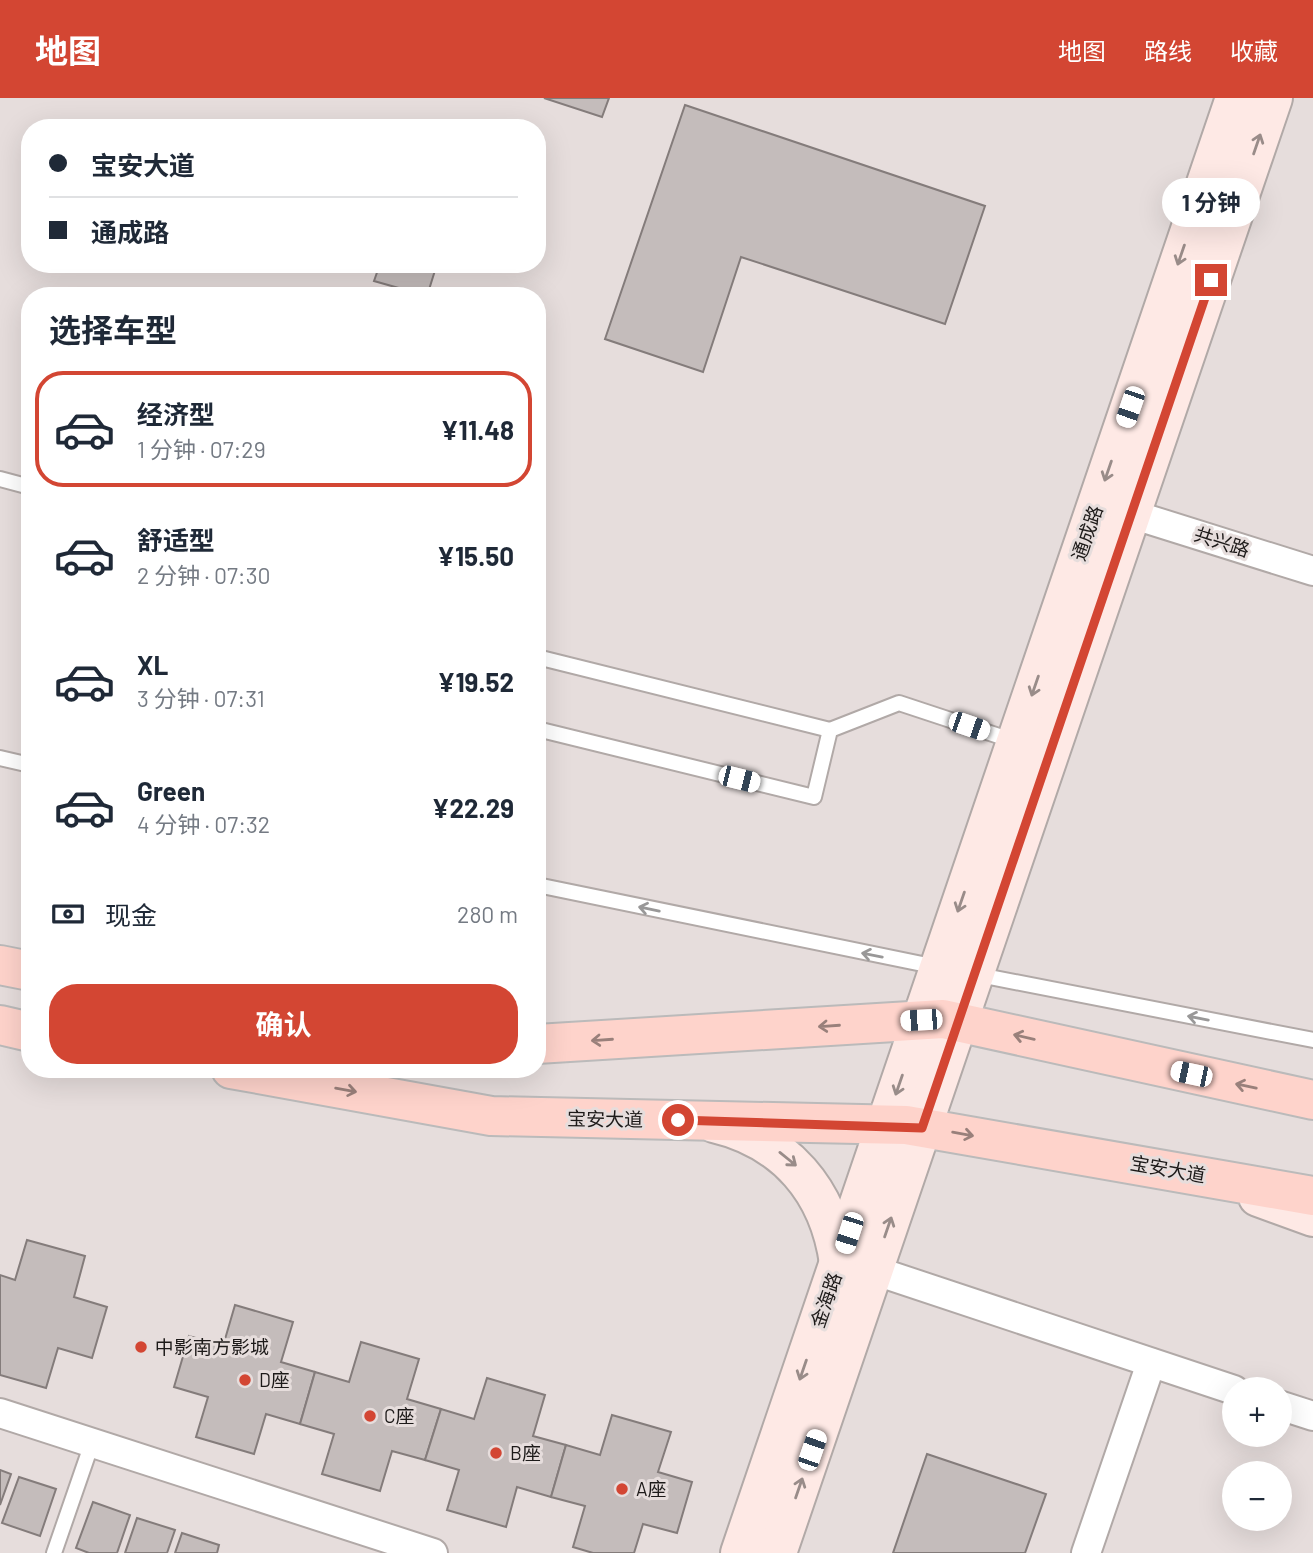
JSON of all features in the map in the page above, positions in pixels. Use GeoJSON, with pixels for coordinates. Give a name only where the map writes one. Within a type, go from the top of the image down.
{"type":"FeatureCollection","features":[{"type":"Feature","properties":{"kind":"main road"},"geometry":{"type":"LineString","coordinates":[[0,965],[21,969]]}},
{"type":"Feature","properties":{"kind":"main road"},"geometry":{"type":"LineString","coordinates":[[546,1043],[940,1021],[1313,1100]]}},
{"type":"Feature","properties":{"kind":"main road"},"geometry":{"type":"LineString","coordinates":[[0,1025],[21,1030]]}},
{"type":"Feature","properties":{"kind":"main road","name":"宝安大道"},"geometry":{"type":"LineString","coordinates":[[281,1078],[491,1116],[904,1126],[1194,1173],[1313,1196]]}},
{"type":"Feature","properties":{"kind":"street","name":"通成路"},"geometry":{"type":"LineString","coordinates":[[957,971],[1016,742],[1235,98]]}},
{"type":"Feature","properties":{"kind":"street","name":"通成路"},"geometry":{"type":"LineString","coordinates":[[957,971],[1131,514],[1273,98]]}},
{"type":"Feature","properties":{"kind":"street","name":"共兴路"},"geometry":{"type":"LineString","coordinates":[[1131,514],[1313,571]]}},
{"type":"Feature","properties":{"kind":"street","name":"金海路"},"geometry":{"type":"LineString","coordinates":[[740,1553],[856,1267],[957,971]]}},
{"type":"Feature","properties":{"kind":"street"},"geometry":{"type":"LineString","coordinates":[[705,1121],[754,1137],[797,1166],[813,1185],[835,1236],[856,1267],[1222,1386]]}},
{"type":"Feature","properties":{"kind":"street"},"geometry":{"type":"LineString","coordinates":[[1194,1173],[1313,1217]]}},
{"type":"Feature","properties":{"kind":"street","name":"金海路"},"geometry":{"type":"LineString","coordinates":[[777,1553],[856,1267]]}},
{"type":"Feature","properties":{"kind":"street"},"geometry":{"type":"LineString","coordinates":[[1086,1553],[1152,1363]]}},
{"type":"Feature","properties":{"kind":"street"},"geometry":{"type":"LineString","coordinates":[[1292,1409],[1313,1416]]}},
{"type":"Feature","properties":{"kind":"street"},"geometry":{"type":"LineString","coordinates":[[0,1413],[433,1553]]}},
{"type":"Feature","properties":{"kind":"lane"},"geometry":{"type":"LineString","coordinates":[[0,479],[21,485]]}},
{"type":"Feature","properties":{"kind":"lane"},"geometry":{"type":"LineString","coordinates":[[546,659],[830,730],[899,703],[1016,742]]}},
{"type":"Feature","properties":{"kind":"lane"},"geometry":{"type":"LineString","coordinates":[[546,731],[814,797],[830,730]]}},
{"type":"Feature","properties":{"kind":"lane"},"geometry":{"type":"LineString","coordinates":[[0,758],[21,763]]}},
{"type":"Feature","properties":{"kind":"lane"},"geometry":{"type":"LineString","coordinates":[[546,887],[1313,1040]]}},
{"type":"Feature","properties":{"kind":"lane"},"geometry":{"type":"LineString","coordinates":[[54,1553],[92,1443]]}},
{"type":"Feature","properties":{"kind":"building"},"geometry":{"type":"Polygon","coordinates":[[[544,98],[609,98],[602,117],[544,98]]]}},
{"type":"Feature","properties":{"kind":"building"},"geometry":{"type":"Polygon","coordinates":[[[685,105],[985,206],[945,324],[741,257],[703,372],[605,339],[685,105]]]}},
{"type":"Feature","properties":{"kind":"building"},"geometry":{"type":"Polygon","coordinates":[[[377,273],[434,273],[430,287],[395,287],[374,281],[377,273]]]}},
{"type":"Feature","properties":{"kind":"building"},"geometry":{"type":"Polygon","coordinates":[[[27,1240],[85,1256],[74,1297],[107,1307],[92,1358],[58,1348],[46,1388],[0,1375],[0,1275],[15,1280],[27,1240]]]}},
{"type":"Feature","properties":{"kind":"building","name":"D座"},"geometry":{"type":"Polygon","coordinates":[[[235,1305],[293,1322],[281,1362],[315,1372],[300,1424],[266,1414],[254,1454],[196,1437],[208,1397],[174,1387],[189,1336],[223,1346],[235,1305]]]}},
{"type":"Feature","properties":{"kind":"building","name":"C座"},"geometry":{"type":"Polygon","coordinates":[[[361,1342],[419,1359],[407,1399],[441,1409],[425,1460],[392,1451],[380,1491],[322,1474],[334,1434],[300,1424],[315,1372],[349,1382],[361,1342]]]}},
{"type":"Feature","properties":{"kind":"building","name":"B座"},"geometry":{"type":"Polygon","coordinates":[[[487,1378],[545,1395],[533,1436],[566,1445],[551,1497],[517,1487],[506,1527],[447,1510],[459,1470],[425,1460],[441,1409],[474,1419],[487,1378]]]}},
{"type":"Feature","properties":{"kind":"building","name":"A座"},"geometry":{"type":"Polygon","coordinates":[[[612,1415],[671,1432],[658,1472],[692,1482],[677,1533],[643,1524],[634,1553],[593,1553],[573,1547],[585,1506],[551,1497],[566,1445],[600,1455],[612,1415]]]}},
{"type":"Feature","properties":{"kind":"building"},"geometry":{"type":"Polygon","coordinates":[[[927,1454],[1046,1494],[1025,1553],[893,1553],[927,1454]]]}},
{"type":"Feature","properties":{"kind":"building"},"geometry":{"type":"Polygon","coordinates":[[[0,1470],[11,1474],[0,1505],[0,1470]]]}},
{"type":"Feature","properties":{"kind":"building"},"geometry":{"type":"Polygon","coordinates":[[[19,1477],[56,1489],[40,1536],[2,1523],[19,1477]]]}},
{"type":"Feature","properties":{"kind":"building"},"geometry":{"type":"Polygon","coordinates":[[[93,1502],[130,1515],[117,1553],[89,1553],[76,1548],[93,1502]]]}},
{"type":"Feature","properties":{"kind":"building"},"geometry":{"type":"Polygon","coordinates":[[[137,1518],[175,1530],[167,1553],[125,1553],[137,1518]]]}},
{"type":"Feature","properties":{"kind":"building"},"geometry":{"type":"Polygon","coordinates":[[[182,1533],[219,1545],[217,1553],[175,1553],[182,1533]]]}},
{"type":"Feature","properties":{"kind":"place","name":"中影南方影城"},"geometry":{"type":"Point","coordinates":[141,1347]}},
{"type":"Feature","properties":{"kind":"place","name":"D座"},"geometry":{"type":"Point","coordinates":[245,1380]}},
{"type":"Feature","properties":{"kind":"place","name":"C座"},"geometry":{"type":"Point","coordinates":[370,1416]}},
{"type":"Feature","properties":{"kind":"place","name":"B座"},"geometry":{"type":"Point","coordinates":[496,1453]}},
{"type":"Feature","properties":{"kind":"place","name":"A座"},"geometry":{"type":"Point","coordinates":[622,1489]}},
{"type":"Feature","properties":{"kind":"route"},"geometry":{"type":"LineString","coordinates":[[678,1120],[906,1125],[922,1128],[1211,280]]}}]}
